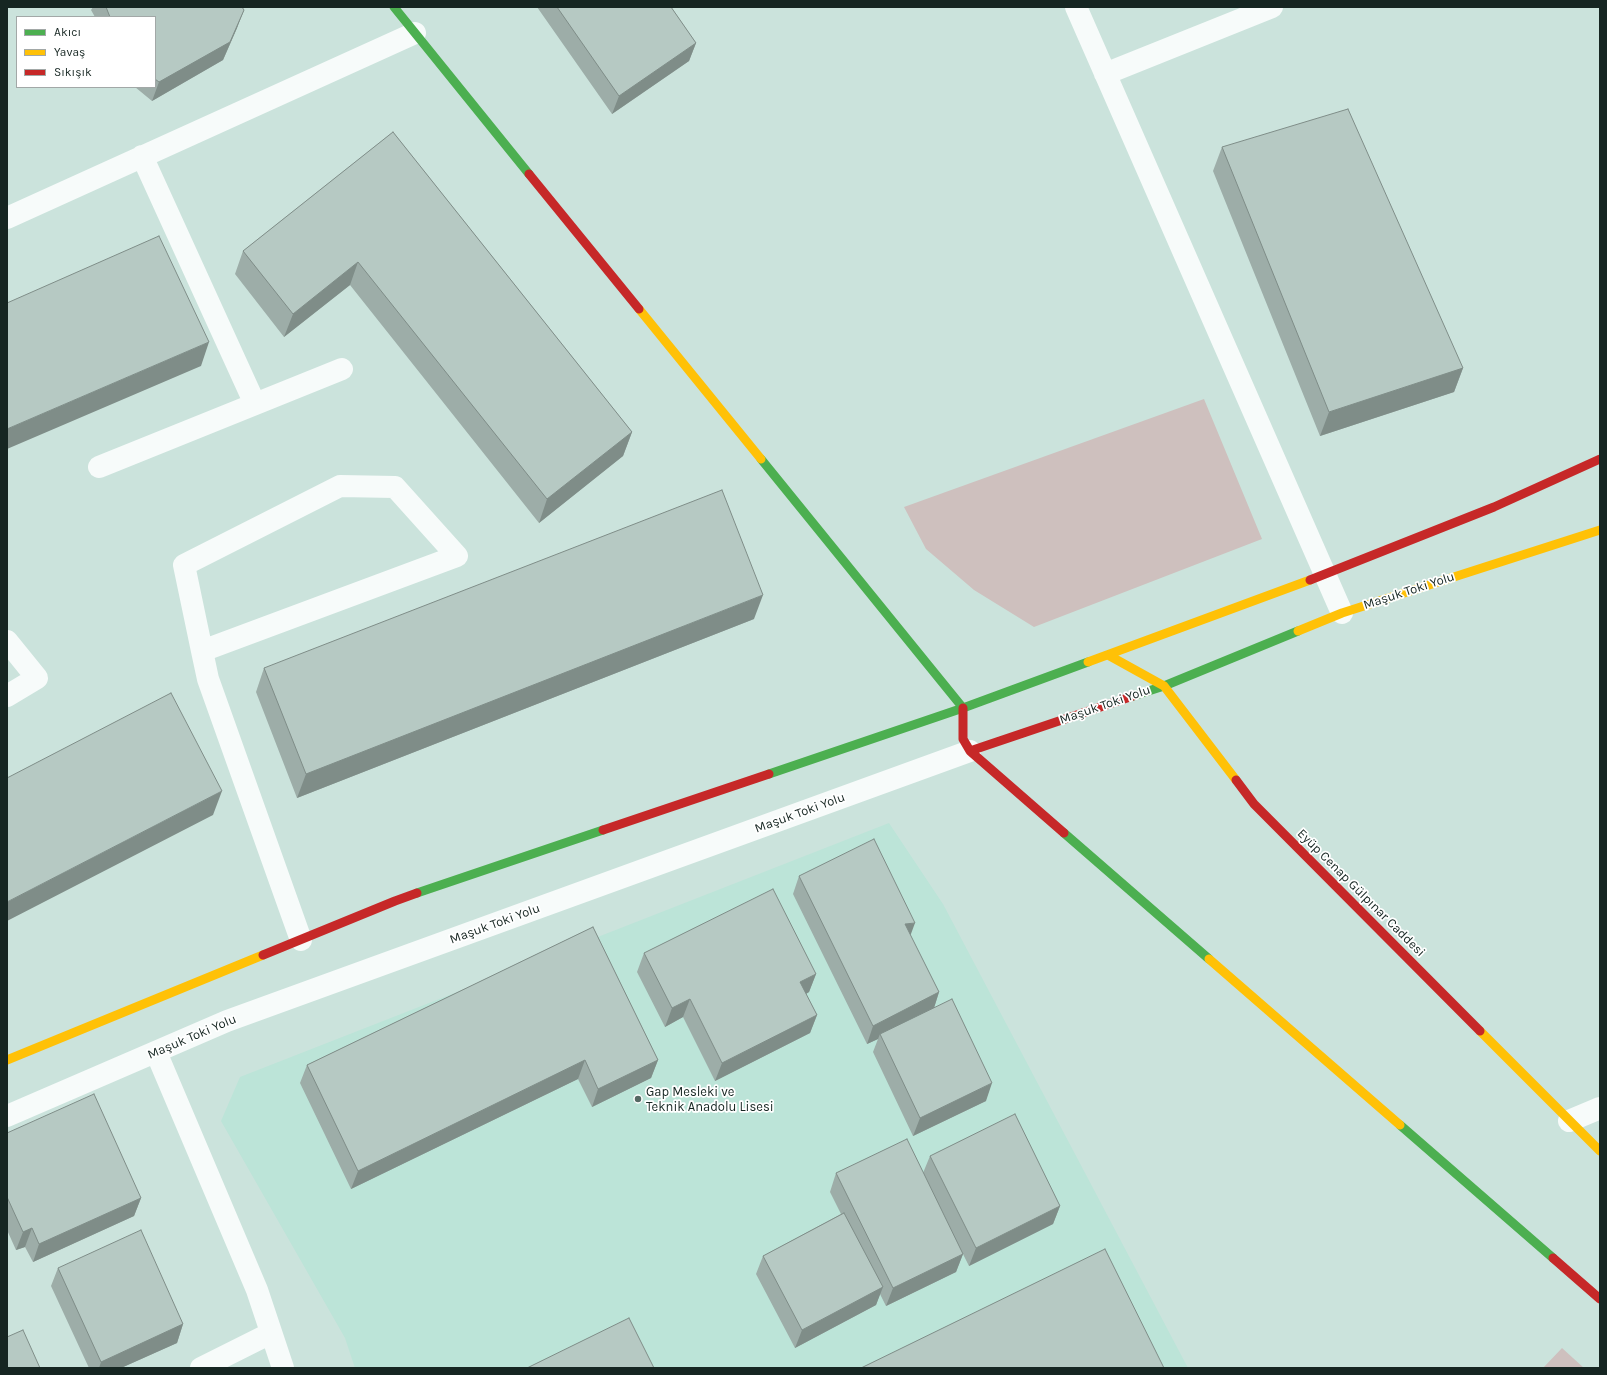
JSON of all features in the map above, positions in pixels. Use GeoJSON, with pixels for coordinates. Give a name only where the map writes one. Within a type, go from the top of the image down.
{"type":"FeatureCollection","features":[{"type":"Feature","properties":{"kind":"main road"},"geometry":{"type":"LineString","coordinates":[[394,7],[963,708],[963,739],[970,751],[1600,1299]]}},
{"type":"Feature","properties":{"kind":"main road"},"geometry":{"type":"LineString","coordinates":[[7,1060],[395,901],[963,708],[1108,655],[1325,574],[1494,507],[1600,459]]}},
{"type":"Feature","properties":{"kind":"main road","name":"Maşuk Toki Yolu"},"geometry":{"type":"LineString","coordinates":[[970,751],[1164,686],[1342,613],[1600,530]]}},
{"type":"Feature","properties":{"kind":"main road","name":"Eyüp Cenap Gülpınar Caddesi"},"geometry":{"type":"LineString","coordinates":[[1108,655],[1164,686],[1254,804],[1600,1151]]}},
{"type":"Feature","properties":{"kind":"street"},"geometry":{"type":"LineString","coordinates":[[1076,7],[1342,613]]}},
{"type":"Feature","properties":{"kind":"street"},"geometry":{"type":"LineString","coordinates":[[1105,74],[1272,7]]}},
{"type":"Feature","properties":{"kind":"street"},"geometry":{"type":"LineString","coordinates":[[7,218],[415,33]]}},
{"type":"Feature","properties":{"kind":"street"},"geometry":{"type":"LineString","coordinates":[[142,156],[255,404]]}},
{"type":"Feature","properties":{"kind":"street"},"geometry":{"type":"LineString","coordinates":[[99,467],[342,369]]}},
{"type":"Feature","properties":{"kind":"street"},"geometry":{"type":"LineString","coordinates":[[202,651],[457,556],[395,487],[340,486],[184,565],[202,651],[208,679],[301,940]]}},
{"type":"Feature","properties":{"kind":"street"},"geometry":{"type":"LineString","coordinates":[[7,641],[37,678],[7,696]]}},
{"type":"Feature","properties":{"kind":"street","name":"Maşuk Toki Yolu"},"geometry":{"type":"LineString","coordinates":[[7,1116],[227,1021],[970,751]]}},
{"type":"Feature","properties":{"kind":"street"},"geometry":{"type":"LineString","coordinates":[[156,1052],[257,1290],[283,1368]]}},
{"type":"Feature","properties":{"kind":"street"},"geometry":{"type":"LineString","coordinates":[[1570,1121],[1600,1108]]}},
{"type":"Feature","properties":{"kind":"street"},"geometry":{"type":"LineString","coordinates":[[201,1368],[271,1333]]}},
{"type":"Feature","properties":{"kind":"shaded area"},"geometry":{"type":"Polygon","coordinates":[[[1204,399],[1262,539],[1034,627],[974,590],[926,549],[904,507],[1204,399]]]}},
{"type":"Feature","properties":{"kind":"shaded area","name":"Gap Mesleki ve Teknik Anadolu Lisesi"},"geometry":{"type":"Polygon","coordinates":[[[889,823],[943,904],[1188,1368],[355,1368],[345,1338],[221,1121],[240,1077],[889,823]]]}},
{"type":"Feature","properties":{"kind":"shaded area"},"geometry":{"type":"Polygon","coordinates":[[[1562,1348],[1584,1368],[1543,1368],[1562,1348]]]}},
{"type":"Feature","properties":{"kind":"building"},"geometry":{"type":"Polygon","coordinates":[[[106,7],[242,7],[244,10],[230,42],[159,82],[156,80],[156,16],[110,16],[106,7]]]}},
{"type":"Feature","properties":{"kind":"building"},"geometry":{"type":"Polygon","coordinates":[[[557,7],[671,7],[696,43],[619,96],[557,7]]]}},
{"type":"Feature","properties":{"kind":"building"},"geometry":{"type":"Polygon","coordinates":[[[1348,109],[1463,368],[1329,412],[1222,147],[1348,109]]]}},
{"type":"Feature","properties":{"kind":"building"},"geometry":{"type":"Polygon","coordinates":[[[393,132],[632,432],[547,499],[358,262],[293,314],[243,251],[393,132]]]}},
{"type":"Feature","properties":{"kind":"building"},"geometry":{"type":"Polygon","coordinates":[[[159,236],[209,342],[7,429],[7,303],[159,236]]]}},
{"type":"Feature","properties":{"kind":"building"},"geometry":{"type":"Polygon","coordinates":[[[722,490],[763,595],[306,774],[264,668],[722,490]]]}},
{"type":"Feature","properties":{"kind":"building"},"geometry":{"type":"Polygon","coordinates":[[[171,693],[222,791],[7,902],[7,778],[171,693]]]}},
{"type":"Feature","properties":{"kind":"building"},"geometry":{"type":"Polygon","coordinates":[[[874,839],[915,923],[905,924],[939,992],[873,1026],[799,876],[874,839]]]}},
{"type":"Feature","properties":{"kind":"building"},"geometry":{"type":"Polygon","coordinates":[[[773,889],[816,974],[800,982],[817,1015],[722,1063],[690,999],[672,1008],[644,953],[773,889]]]}},
{"type":"Feature","properties":{"kind":"building"},"geometry":{"type":"Polygon","coordinates":[[[593,927],[658,1060],[598,1089],[585,1060],[358,1171],[307,1065],[593,927]]]}},
{"type":"Feature","properties":{"kind":"building"},"geometry":{"type":"Polygon","coordinates":[[[952,999],[992,1083],[920,1118],[880,1034],[952,999]]]}},
{"type":"Feature","properties":{"kind":"building"},"geometry":{"type":"Polygon","coordinates":[[[94,1094],[141,1198],[39,1244],[32,1228],[23,1232],[7,1197],[7,1133],[94,1094]]]}},
{"type":"Feature","properties":{"kind":"building"},"geometry":{"type":"Polygon","coordinates":[[[1015,1114],[1060,1206],[976,1248],[930,1156],[1015,1114]]]}},
{"type":"Feature","properties":{"kind":"building"},"geometry":{"type":"Polygon","coordinates":[[[907,1139],[963,1254],[893,1288],[836,1173],[907,1139]]]}},
{"type":"Feature","properties":{"kind":"building"},"geometry":{"type":"Polygon","coordinates":[[[844,1213],[883,1287],[802,1330],[763,1256],[844,1213]]]}},
{"type":"Feature","properties":{"kind":"building"},"geometry":{"type":"Polygon","coordinates":[[[141,1230],[183,1324],[101,1362],[58,1268],[141,1230]]]}},
{"type":"Feature","properties":{"kind":"building"},"geometry":{"type":"Polygon","coordinates":[[[1105,1249],[1164,1368],[861,1368],[1105,1249]]]}},
{"type":"Feature","properties":{"kind":"building"},"geometry":{"type":"Polygon","coordinates":[[[629,1318],[654,1368],[527,1368],[629,1318]]]}},
{"type":"Feature","properties":{"kind":"building"},"geometry":{"type":"Polygon","coordinates":[[[23,1330],[40,1368],[7,1368],[7,1337],[23,1330]]]}},
{"type":"Feature","properties":{"kind":"traffic: fast"},"geometry":{"type":"LineString","coordinates":[[394,7],[529,174]]}},
{"type":"Feature","properties":{"kind":"traffic: fast"},"geometry":{"type":"LineString","coordinates":[[761,459],[963,708]]}},
{"type":"Feature","properties":{"kind":"traffic: fast"},"geometry":{"type":"LineString","coordinates":[[1133,696],[1164,686],[1298,631]]}},
{"type":"Feature","properties":{"kind":"traffic: fast"},"geometry":{"type":"LineString","coordinates":[[769,774],[963,708],[1088,662]]}},
{"type":"Feature","properties":{"kind":"traffic: fast"},"geometry":{"type":"LineString","coordinates":[[417,893],[603,830]]}},
{"type":"Feature","properties":{"kind":"traffic: fast"},"geometry":{"type":"LineString","coordinates":[[1064,833],[1209,959]]}},
{"type":"Feature","properties":{"kind":"traffic: fast"},"geometry":{"type":"LineString","coordinates":[[1400,1125],[1553,1258]]}},
{"type":"Feature","properties":{"kind":"traffic: slow"},"geometry":{"type":"LineString","coordinates":[[639,309],[761,459]]}},
{"type":"Feature","properties":{"kind":"traffic: slow"},"geometry":{"type":"LineString","coordinates":[[1298,631],[1342,613],[1600,530]]}},
{"type":"Feature","properties":{"kind":"traffic: slow"},"geometry":{"type":"LineString","coordinates":[[1088,662],[1310,580]]}},
{"type":"Feature","properties":{"kind":"traffic: slow"},"geometry":{"type":"LineString","coordinates":[[1108,655],[1164,686],[1236,780]]}},
{"type":"Feature","properties":{"kind":"traffic: slow"},"geometry":{"type":"LineString","coordinates":[[7,1060],[263,955]]}},
{"type":"Feature","properties":{"kind":"traffic: slow"},"geometry":{"type":"LineString","coordinates":[[1209,959],[1400,1125]]}},
{"type":"Feature","properties":{"kind":"traffic: slow"},"geometry":{"type":"LineString","coordinates":[[1480,1031],[1600,1151]]}},
{"type":"Feature","properties":{"kind":"traffic: jam"},"geometry":{"type":"LineString","coordinates":[[529,174],[639,309]]}},
{"type":"Feature","properties":{"kind":"traffic: jam"},"geometry":{"type":"LineString","coordinates":[[1310,580],[1494,507],[1600,459]]}},
{"type":"Feature","properties":{"kind":"traffic: jam"},"geometry":{"type":"LineString","coordinates":[[970,751],[1133,696]]}},
{"type":"Feature","properties":{"kind":"traffic: jam"},"geometry":{"type":"LineString","coordinates":[[963,708],[963,739],[970,751],[1064,833]]}},
{"type":"Feature","properties":{"kind":"traffic: jam"},"geometry":{"type":"LineString","coordinates":[[603,830],[769,774]]}},
{"type":"Feature","properties":{"kind":"traffic: jam"},"geometry":{"type":"LineString","coordinates":[[1236,780],[1254,804],[1480,1031]]}},
{"type":"Feature","properties":{"kind":"traffic: jam"},"geometry":{"type":"LineString","coordinates":[[263,955],[417,893]]}},
{"type":"Feature","properties":{"kind":"traffic: jam"},"geometry":{"type":"LineString","coordinates":[[1553,1258],[1600,1299]]}},
{"type":"Feature","properties":{"kind":"place","name":"Gap Mesleki ve Teknik Anadolu Lisesi"},"geometry":{"type":"Point","coordinates":[638,1099]}}]}
